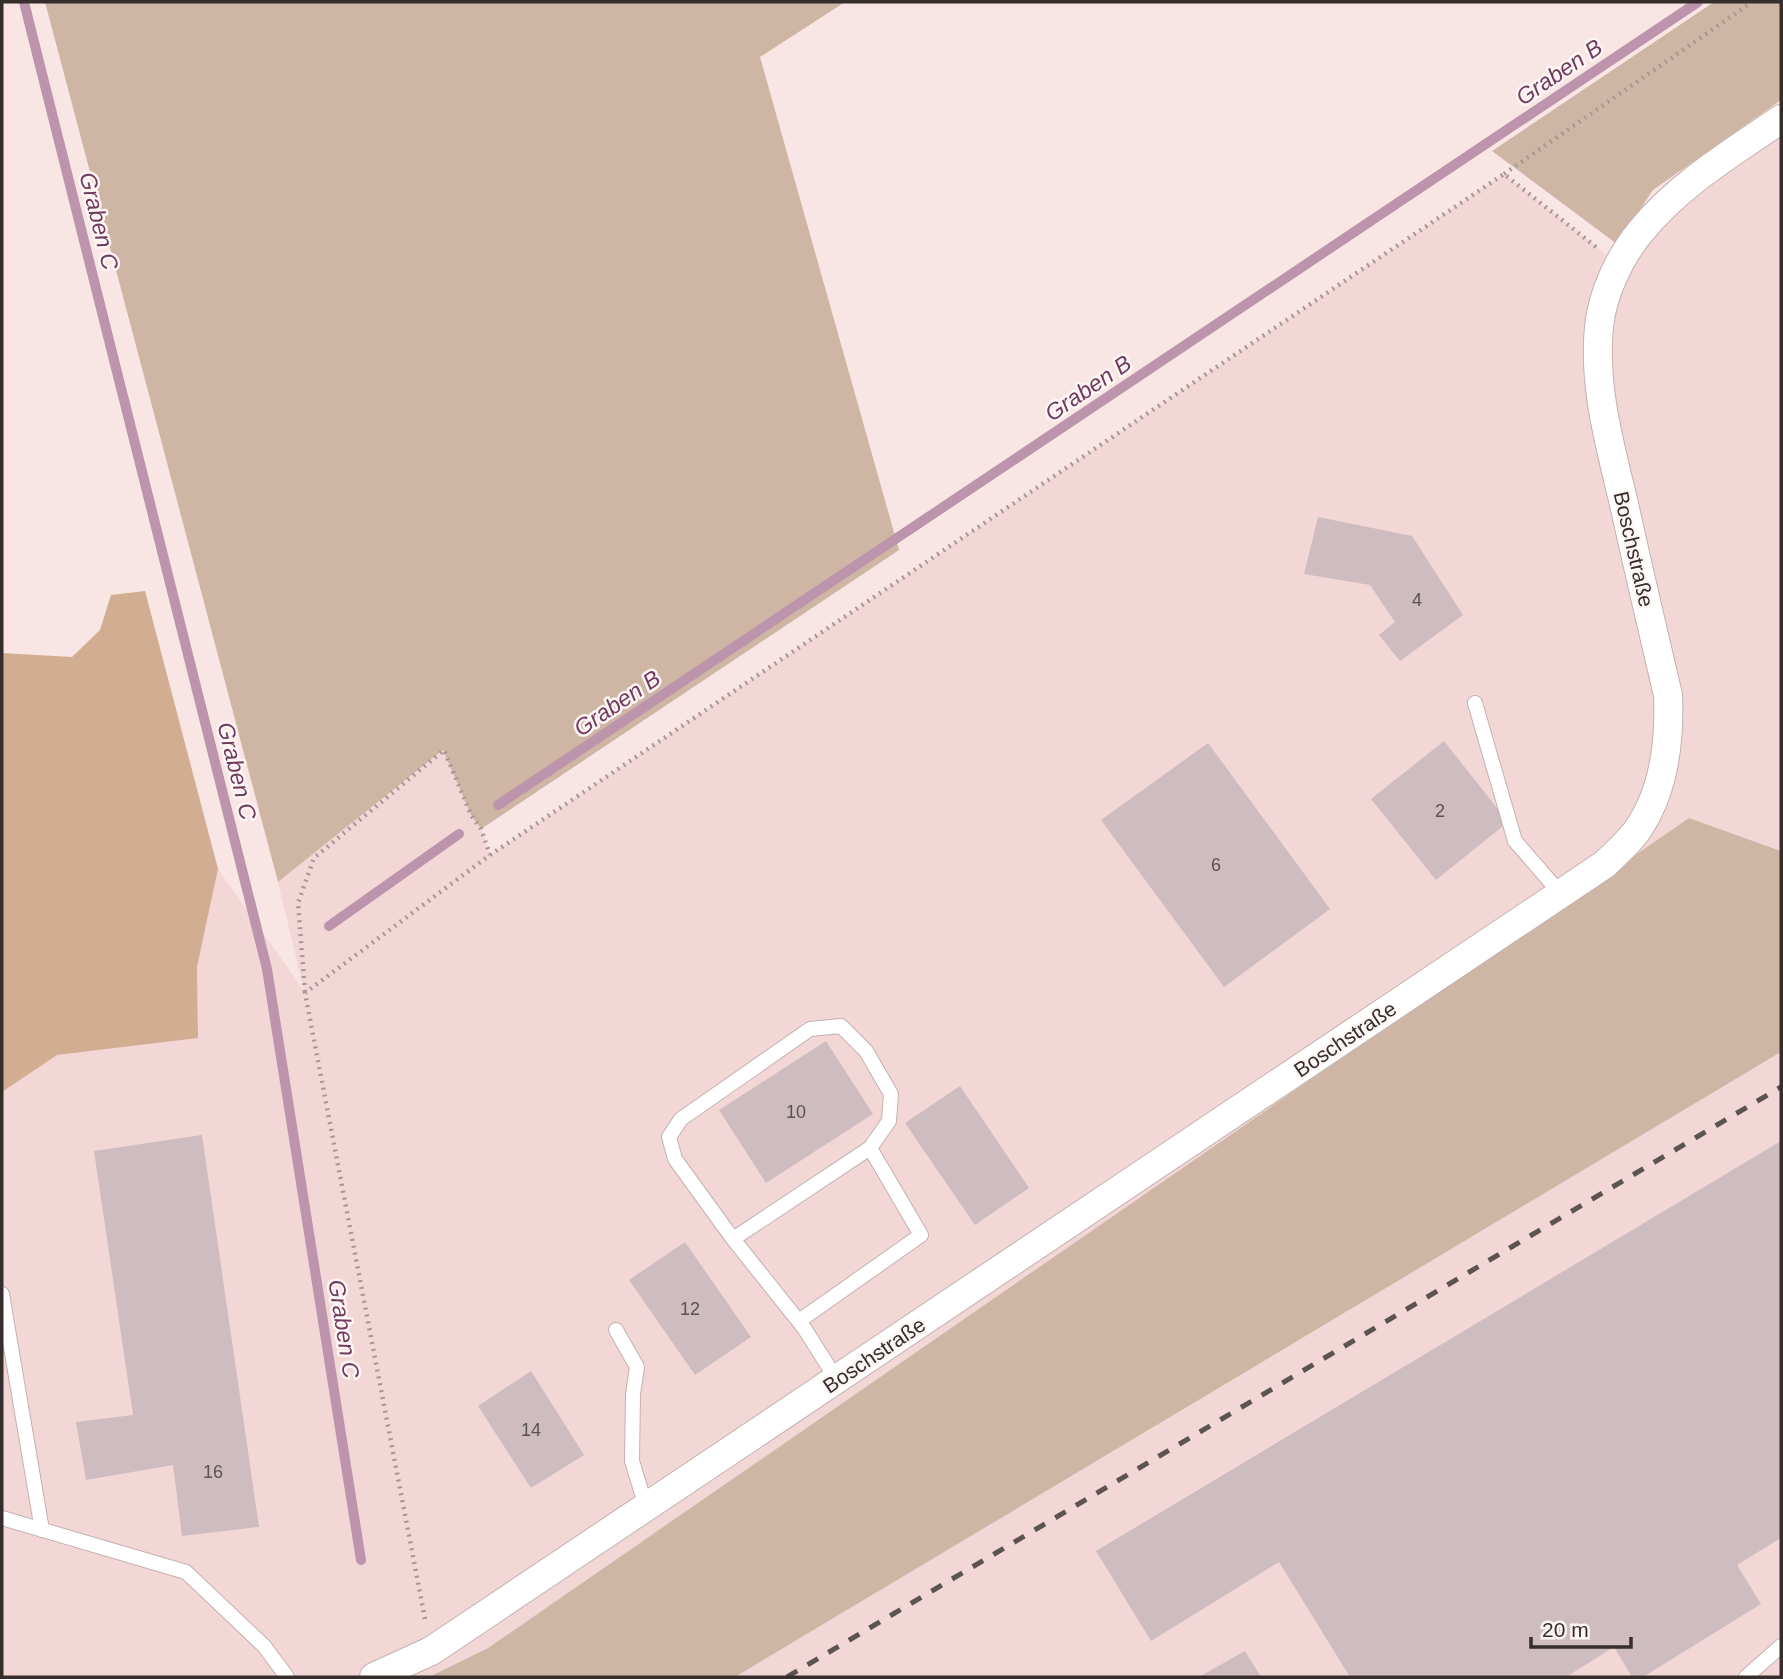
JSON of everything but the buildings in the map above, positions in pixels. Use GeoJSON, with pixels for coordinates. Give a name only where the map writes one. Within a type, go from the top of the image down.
{"type":"FeatureCollection","features":[{"type":"Feature","properties":{"kind":"street","name":"Boschstraße"},"geometry":{"type":"LineString","coordinates":[[374,1677],[431,1651],[837,1380],[1605,864],[1636,832],[1654,798],[1662,769],[1670,730],[1668,695],[1608,439],[1598,380],[1599,325],[1606,295],[1619,265],[1639,233],[1665,203],[1781,119]]}},
{"type":"Feature","properties":{"kind":"lane"},"geometry":{"type":"LineString","coordinates":[[1475,704],[1515,841],[1561,894]]}},
{"type":"Feature","properties":{"kind":"lane"},"geometry":{"type":"LineString","coordinates":[[733,1239],[870,1148],[889,1121],[891,1094],[866,1051],[841,1026],[810,1029],[681,1119],[669,1137],[675,1159],[733,1239],[799,1321],[837,1380]]}},
{"type":"Feature","properties":{"kind":"lane"},"geometry":{"type":"LineString","coordinates":[[799,1321],[921,1235],[870,1148]]}},
{"type":"Feature","properties":{"kind":"lane"},"geometry":{"type":"LineString","coordinates":[[2,1294],[42,1530]]}},
{"type":"Feature","properties":{"kind":"lane"},"geometry":{"type":"LineString","coordinates":[[615,1330],[637,1367],[633,1394],[632,1461],[646,1507]]}},
{"type":"Feature","properties":{"kind":"lane"},"geometry":{"type":"LineString","coordinates":[[2,1518],[186,1572],[264,1646],[287,1677]]}},
{"type":"Feature","properties":{"kind":"lane"},"geometry":{"type":"LineString","coordinates":[[1746,1677],[1781,1646]]}},
{"type":"Feature","properties":{"kind":"path"},"geometry":{"type":"LineString","coordinates":[[305,993],[490,855],[1504,174],[1752,2]]}},
{"type":"Feature","properties":{"kind":"path"},"geometry":{"type":"LineString","coordinates":[[1504,174],[1619,265]]}},
{"type":"Feature","properties":{"kind":"path"},"geometry":{"type":"LineString","coordinates":[[431,1651],[305,993],[298,903],[314,858],[444,750],[471,815],[481,829],[490,855]]}},
{"type":"Feature","properties":{"kind":"shaded area"},"geometry":{"type":"Polygon","coordinates":[[[45,2],[845,2],[760,57],[899,550],[481,829],[471,815],[443,750],[278,882],[45,2]]]}},
{"type":"Feature","properties":{"kind":"shaded area"},"geometry":{"type":"Polygon","coordinates":[[[1714,2],[1781,2],[1781,100],[1653,190],[1617,244],[1492,151],[1714,2]]]}},
{"type":"Feature","properties":{"kind":"shaded area"},"geometry":{"type":"Polygon","coordinates":[[[1781,119],[1781,851],[1689,818],[488,1648],[429,1677],[2,1677],[2,1092],[57,1055],[198,1038],[197,967],[218,869],[304,991],[278,882],[444,750],[471,815],[481,829],[490,855],[1504,174],[1620,265],[1639,233],[1781,119]]]}},
{"type":"Feature","properties":{"kind":"shaded area"},"geometry":{"type":"Polygon","coordinates":[[[145,591],[218,869],[197,967],[198,1038],[57,1055],[2,1092],[2,653],[72,657],[100,630],[111,595],[145,591]]]}},
{"type":"Feature","properties":{"kind":"shaded area"},"geometry":{"type":"Polygon","coordinates":[[[1689,818],[1781,851],[1781,1052],[735,1677],[429,1677],[488,1648],[1689,818]]]}},
{"type":"Feature","properties":{"kind":"shaded area"},"geometry":{"type":"Polygon","coordinates":[[[1781,1052],[1781,1677],[735,1677],[1781,1052]]]}},
{"type":"Feature","properties":{"kind":"waterway","name":"Graben C"},"geometry":{"type":"LineString","coordinates":[[24,2],[267,969],[361,1560]]}},
{"type":"Feature","properties":{"kind":"waterway","name":"Graben B"},"geometry":{"type":"LineString","coordinates":[[498,805],[1698,2]]}},
{"type":"Feature","properties":{"kind":"waterway","name":"Graben B"},"geometry":{"type":"LineString","coordinates":[[329,926],[459,834]]}},
{"type":"Feature","properties":{"kind":"railway"},"geometry":{"type":"LineString","coordinates":[[787,1677],[1781,1087]]}}]}
